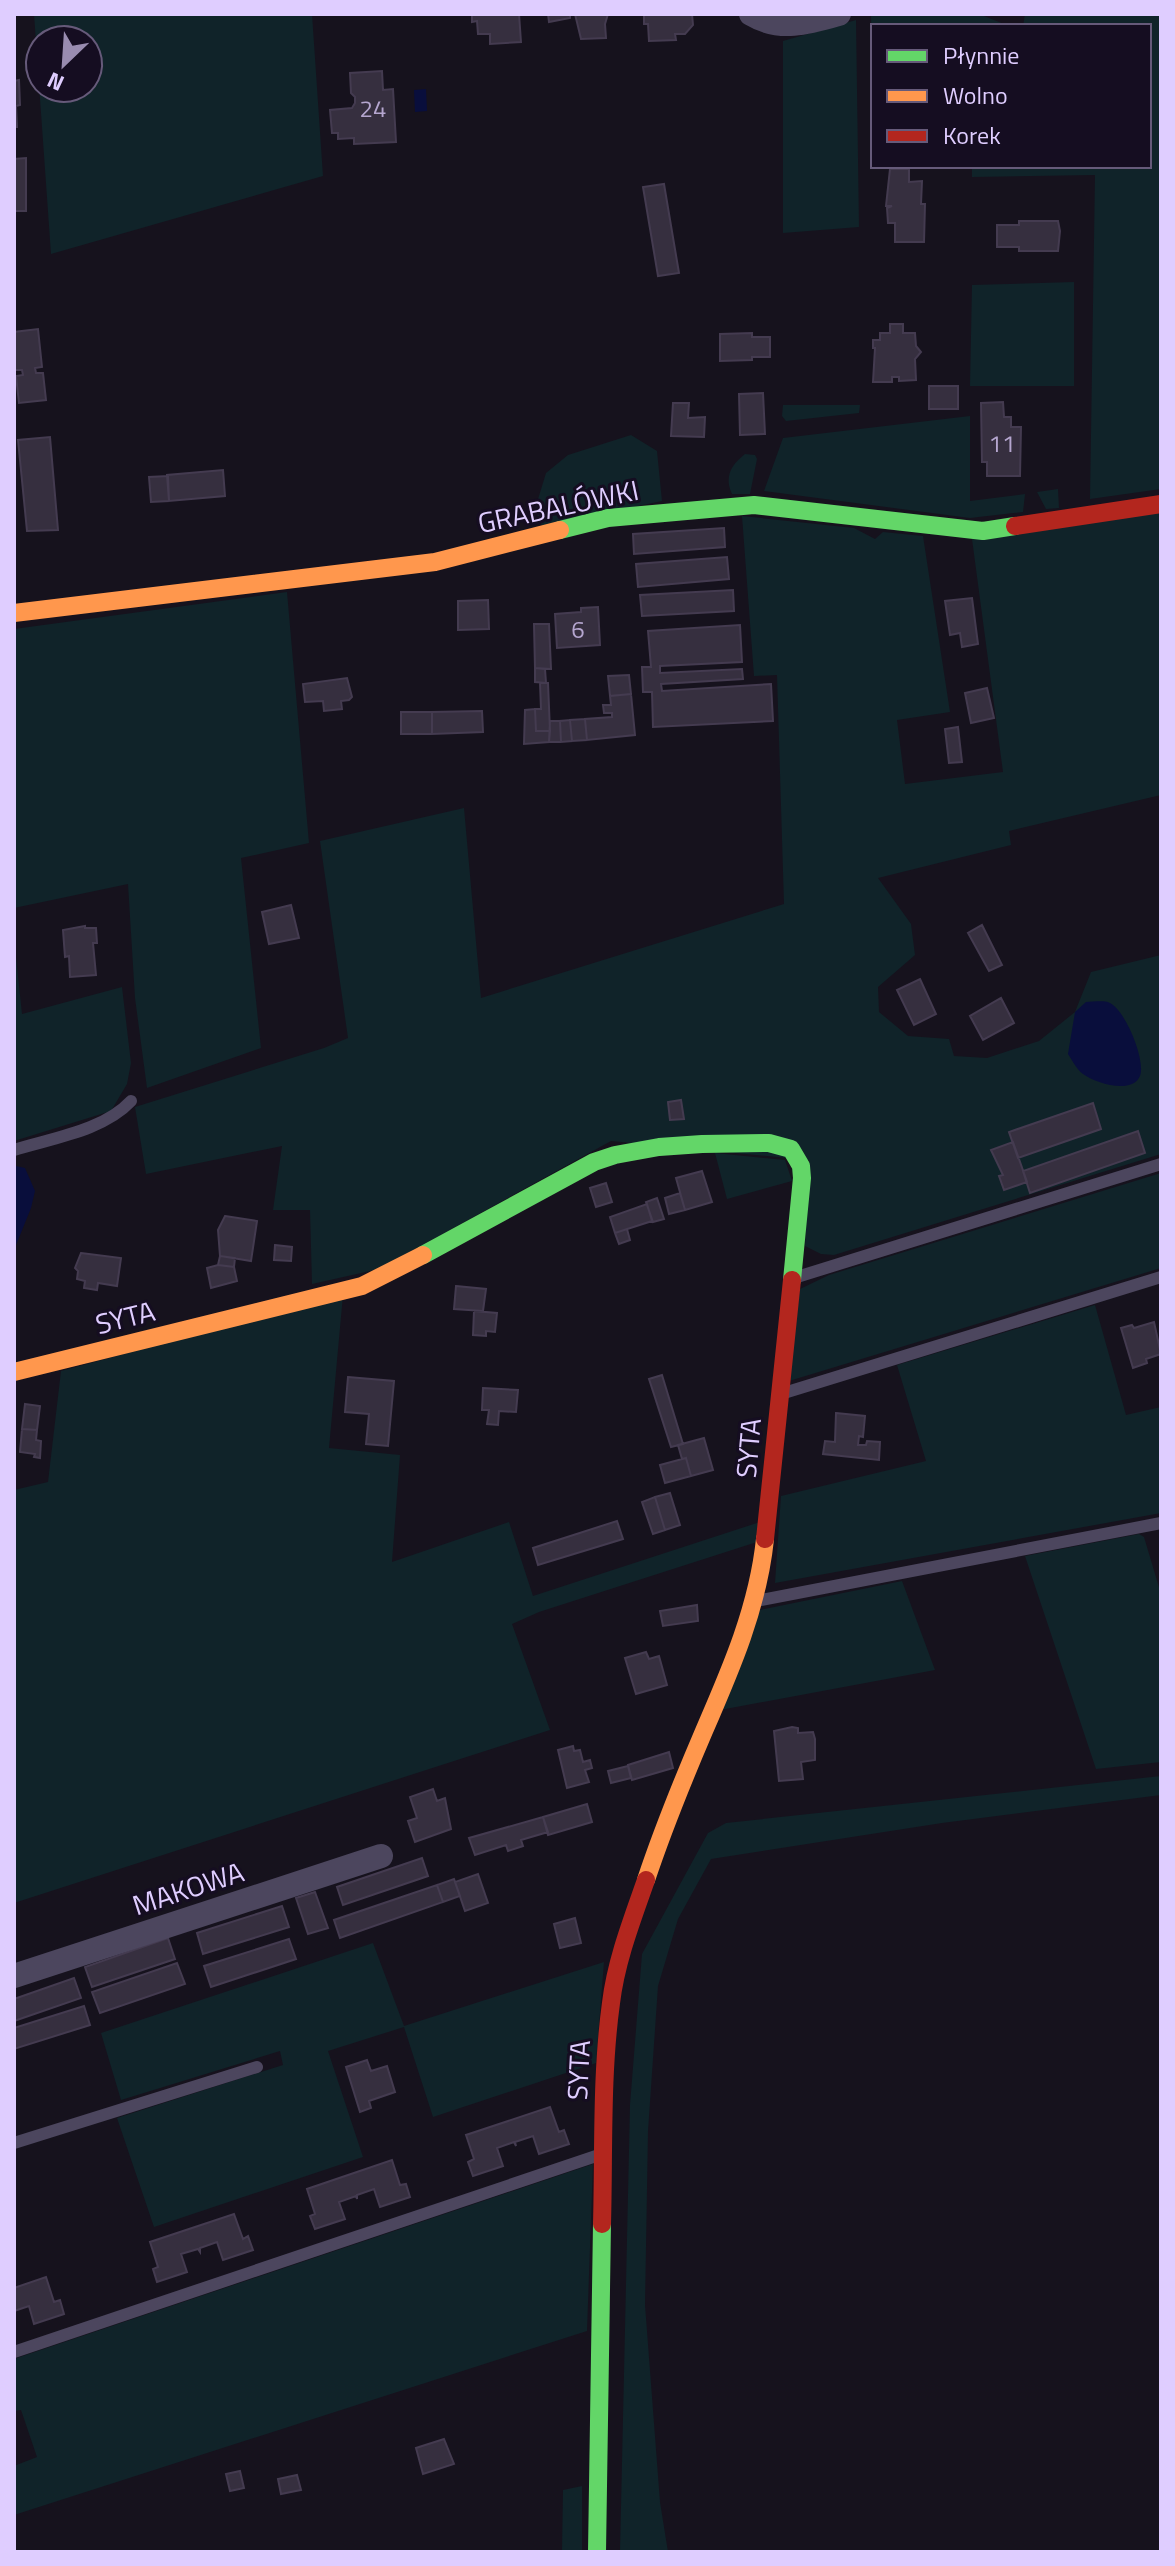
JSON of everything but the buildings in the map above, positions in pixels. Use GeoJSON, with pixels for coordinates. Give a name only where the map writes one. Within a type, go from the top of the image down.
{"type":"FeatureCollection","features":[{"type":"Feature","properties":{"kind":"street"},"geometry":{"type":"LineString","coordinates":[[751,14],[771,24],[789,26],[839,14]]}},
{"type":"Feature","properties":{"kind":"street","name":"GRABALÓWKI"},"geometry":{"type":"LineString","coordinates":[[14,613],[435,562],[608,518],[723,507],[754,505],[983,531],[1161,504]]}},
{"type":"Feature","properties":{"kind":"street","name":"SYTA"},"geometry":{"type":"LineString","coordinates":[[14,1372],[362,1286],[384,1277],[594,1162],[645,1148],[780,1144],[791,1149],[801,1166],[772,1493],[754,1601],[733,1664],[650,1862],[625,1939],[611,2001],[605,2065],[597,2552]]}},
{"type":"Feature","properties":{"kind":"street","name":"MAKOWA"},"geometry":{"type":"LineString","coordinates":[[14,1976],[381,1856]]}},
{"type":"Feature","properties":{"kind":"lane"},"geometry":{"type":"LineString","coordinates":[[14,1150],[104,1122],[120,1113],[131,1101]]}},
{"type":"Feature","properties":{"kind":"lane"},"geometry":{"type":"LineString","coordinates":[[793,1278],[1161,1164]]}},
{"type":"Feature","properties":{"kind":"lane"},"geometry":{"type":"LineString","coordinates":[[781,1394],[1161,1277]]}},
{"type":"Feature","properties":{"kind":"lane"},"geometry":{"type":"LineString","coordinates":[[754,1601],[1161,1523]]}},
{"type":"Feature","properties":{"kind":"lane"},"geometry":{"type":"LineString","coordinates":[[14,2143],[257,2067]]}},
{"type":"Feature","properties":{"kind":"lane"},"geometry":{"type":"LineString","coordinates":[[14,2352],[603,2154]]}},
{"type":"Feature","properties":{"kind":"shaded area"},"geometry":{"type":"Polygon","coordinates":[[[34,14],[312,14],[323,176],[51,254],[40,104],[104,104],[104,24],[35,24],[34,14]]]}},
{"type":"Feature","properties":{"kind":"shaded area"},"geometry":{"type":"Polygon","coordinates":[[[979,14],[1004,24],[871,24],[871,15],[979,14]]]}},
{"type":"Feature","properties":{"kind":"shaded area"},"geometry":{"type":"Polygon","coordinates":[[[1025,14],[1161,14],[1161,489],[1090,499],[1095,175],[972,177],[972,168],[1151,168],[1151,24],[1023,24],[1025,14]]]}},
{"type":"Feature","properties":{"kind":"shaded area"},"geometry":{"type":"Polygon","coordinates":[[[856,20],[859,227],[783,233],[783,41],[856,20]]]}},
{"type":"Feature","properties":{"kind":"shaded area"},"geometry":{"type":"Polygon","coordinates":[[[426,89],[427,111],[415,112],[414,90],[426,89]]]}},
{"type":"Feature","properties":{"kind":"shaded area"},"geometry":{"type":"Polygon","coordinates":[[[1074,282],[1074,386],[970,386],[972,285],[1074,282]]]}},
{"type":"Feature","properties":{"kind":"shaded area"},"geometry":{"type":"Polygon","coordinates":[[[783,405],[860,405],[859,413],[786,421],[782,416],[783,405]]]}},
{"type":"Feature","properties":{"kind":"shaded area"},"geometry":{"type":"Polygon","coordinates":[[[970,416],[970,501],[1025,494],[1023,512],[970,518],[764,491],[783,438],[970,416]]]}},
{"type":"Feature","properties":{"kind":"shaded area"},"geometry":{"type":"Polygon","coordinates":[[[631,435],[657,451],[662,501],[542,526],[535,509],[546,473],[568,455],[631,435]]]}},
{"type":"Feature","properties":{"kind":"shaded area"},"geometry":{"type":"Polygon","coordinates":[[[745,454],[755,455],[757,459],[750,494],[732,494],[730,472],[745,454]]]}},
{"type":"Feature","properties":{"kind":"shaded area"},"geometry":{"type":"Polygon","coordinates":[[[1058,489],[1059,508],[1046,509],[1037,492],[1058,489]]]}},
{"type":"Feature","properties":{"kind":"shaded area"},"geometry":{"type":"Polygon","coordinates":[[[1161,511],[1161,795],[1009,831],[1011,845],[878,878],[911,924],[915,955],[878,987],[879,1012],[908,1036],[949,1039],[954,1056],[987,1058],[1039,1041],[1075,1012],[1091,972],[1161,955],[1161,1154],[834,1255],[821,1254],[805,1246],[809,1160],[611,1141],[379,1269],[312,1284],[310,1210],[273,1210],[282,1146],[146,1174],[135,1107],[348,1038],[320,841],[464,808],[481,998],[784,904],[777,675],[754,676],[742,516],[854,528],[875,539],[883,532],[923,536],[950,712],[897,720],[905,784],[1003,772],[972,539],[1161,511]]]}},
{"type":"Feature","properties":{"kind":"shaded area"},"geometry":{"type":"Polygon","coordinates":[[[287,592],[309,843],[241,858],[261,1048],[147,1088],[135,998],[128,884],[14,908],[14,629],[287,592]]]}},
{"type":"Feature","properties":{"kind":"shaded area"},"geometry":{"type":"Polygon","coordinates":[[[14,938],[22,1014],[122,987],[131,1063],[127,1084],[111,1111],[14,1141],[14,938]]]}},
{"type":"Feature","properties":{"kind":"shaded area"},"geometry":{"type":"Polygon","coordinates":[[[1086,1002],[1108,1002],[1122,1015],[1140,1059],[1140,1076],[1136,1082],[1113,1086],[1096,1081],[1083,1074],[1068,1054],[1075,1012],[1086,1002]]]}},
{"type":"Feature","properties":{"kind":"shaded area"},"geometry":{"type":"Polygon","coordinates":[[[715,1153],[785,1160],[792,1181],[727,1199],[715,1153]]]}},
{"type":"Feature","properties":{"kind":"shaded area"},"geometry":{"type":"Polygon","coordinates":[[[16,1166],[25,1168],[35,1191],[14,1250],[16,1166]]]}},
{"type":"Feature","properties":{"kind":"shaded area"},"geometry":{"type":"Polygon","coordinates":[[[1161,1173],[1161,1268],[789,1381],[800,1289],[829,1275],[1161,1173]]]}},
{"type":"Feature","properties":{"kind":"shaded area"},"geometry":{"type":"Polygon","coordinates":[[[343,1295],[329,1448],[400,1455],[392,1562],[509,1522],[533,1596],[760,1522],[757,1542],[539,1612],[512,1624],[550,1730],[14,1903],[14,1490],[48,1482],[61,1371],[343,1295]]]}},
{"type":"Feature","properties":{"kind":"shaded area"},"geometry":{"type":"Polygon","coordinates":[[[1095,1305],[1126,1415],[1161,1407],[1161,1513],[775,1583],[781,1496],[926,1461],[897,1365],[1095,1305]]]}},
{"type":"Feature","properties":{"kind":"shaded area"},"geometry":{"type":"Polygon","coordinates":[[[1139,1534],[1144,1537],[1161,1594],[1161,1762],[1096,1769],[1025,1556],[1139,1534]]]}},
{"type":"Feature","properties":{"kind":"shaded area"},"geometry":{"type":"Polygon","coordinates":[[[902,1581],[935,1670],[720,1710],[760,1610],[902,1581]]]}},
{"type":"Feature","properties":{"kind":"shaded area"},"geometry":{"type":"Polygon","coordinates":[[[1161,1776],[1161,1795],[942,1823],[711,1859],[678,1919],[658,1986],[648,2131],[645,2305],[660,2502],[668,2552],[620,2552],[630,2105],[642,1954],[708,1833],[726,1823],[1161,1776]]]}},
{"type":"Feature","properties":{"kind":"shaded area"},"geometry":{"type":"Polygon","coordinates":[[[373,1943],[404,2026],[604,1962],[596,2063],[433,2117],[404,2027],[328,2051],[363,2157],[154,2227],[117,2118],[283,2065],[280,2051],[121,2100],[101,2033],[373,1943]]]}},
{"type":"Feature","properties":{"kind":"shaded area"},"geometry":{"type":"Polygon","coordinates":[[[593,2164],[587,2331],[14,2515],[14,2466],[37,2457],[21,2410],[14,2411],[14,2359],[593,2164]]]}},
{"type":"Feature","properties":{"kind":"shaded area"},"geometry":{"type":"Polygon","coordinates":[[[582,2486],[582,2552],[562,2552],[563,2490],[582,2486]]]}},
{"type":"Feature","properties":{"kind":"traffic: fast"},"geometry":{"type":"LineString","coordinates":[[560,530],[608,518],[754,505],[983,531],[1015,526]]}},
{"type":"Feature","properties":{"kind":"traffic: fast"},"geometry":{"type":"LineString","coordinates":[[423,1255],[594,1162],[615,1155],[659,1147],[769,1143],[791,1149],[801,1166],[792,1280]]}},
{"type":"Feature","properties":{"kind":"traffic: fast"},"geometry":{"type":"LineString","coordinates":[[597,2552],[602,2224]]}},
{"type":"Feature","properties":{"kind":"traffic: slow"},"geometry":{"type":"LineString","coordinates":[[14,613],[435,562],[560,530]]}},
{"type":"Feature","properties":{"kind":"traffic: slow"},"geometry":{"type":"LineString","coordinates":[[14,1372],[362,1286],[423,1255]]}},
{"type":"Feature","properties":{"kind":"traffic: slow"},"geometry":{"type":"LineString","coordinates":[[646,1880],[742,1637],[756,1589],[765,1539]]}},
{"type":"Feature","properties":{"kind":"traffic: jam"},"geometry":{"type":"LineString","coordinates":[[1015,526],[1161,504]]}},
{"type":"Feature","properties":{"kind":"traffic: jam"},"geometry":{"type":"LineString","coordinates":[[765,1539],[792,1280]]}},
{"type":"Feature","properties":{"kind":"traffic: jam"},"geometry":{"type":"LineString","coordinates":[[602,2224],[604,2086],[613,1987],[646,1880]]}}]}
